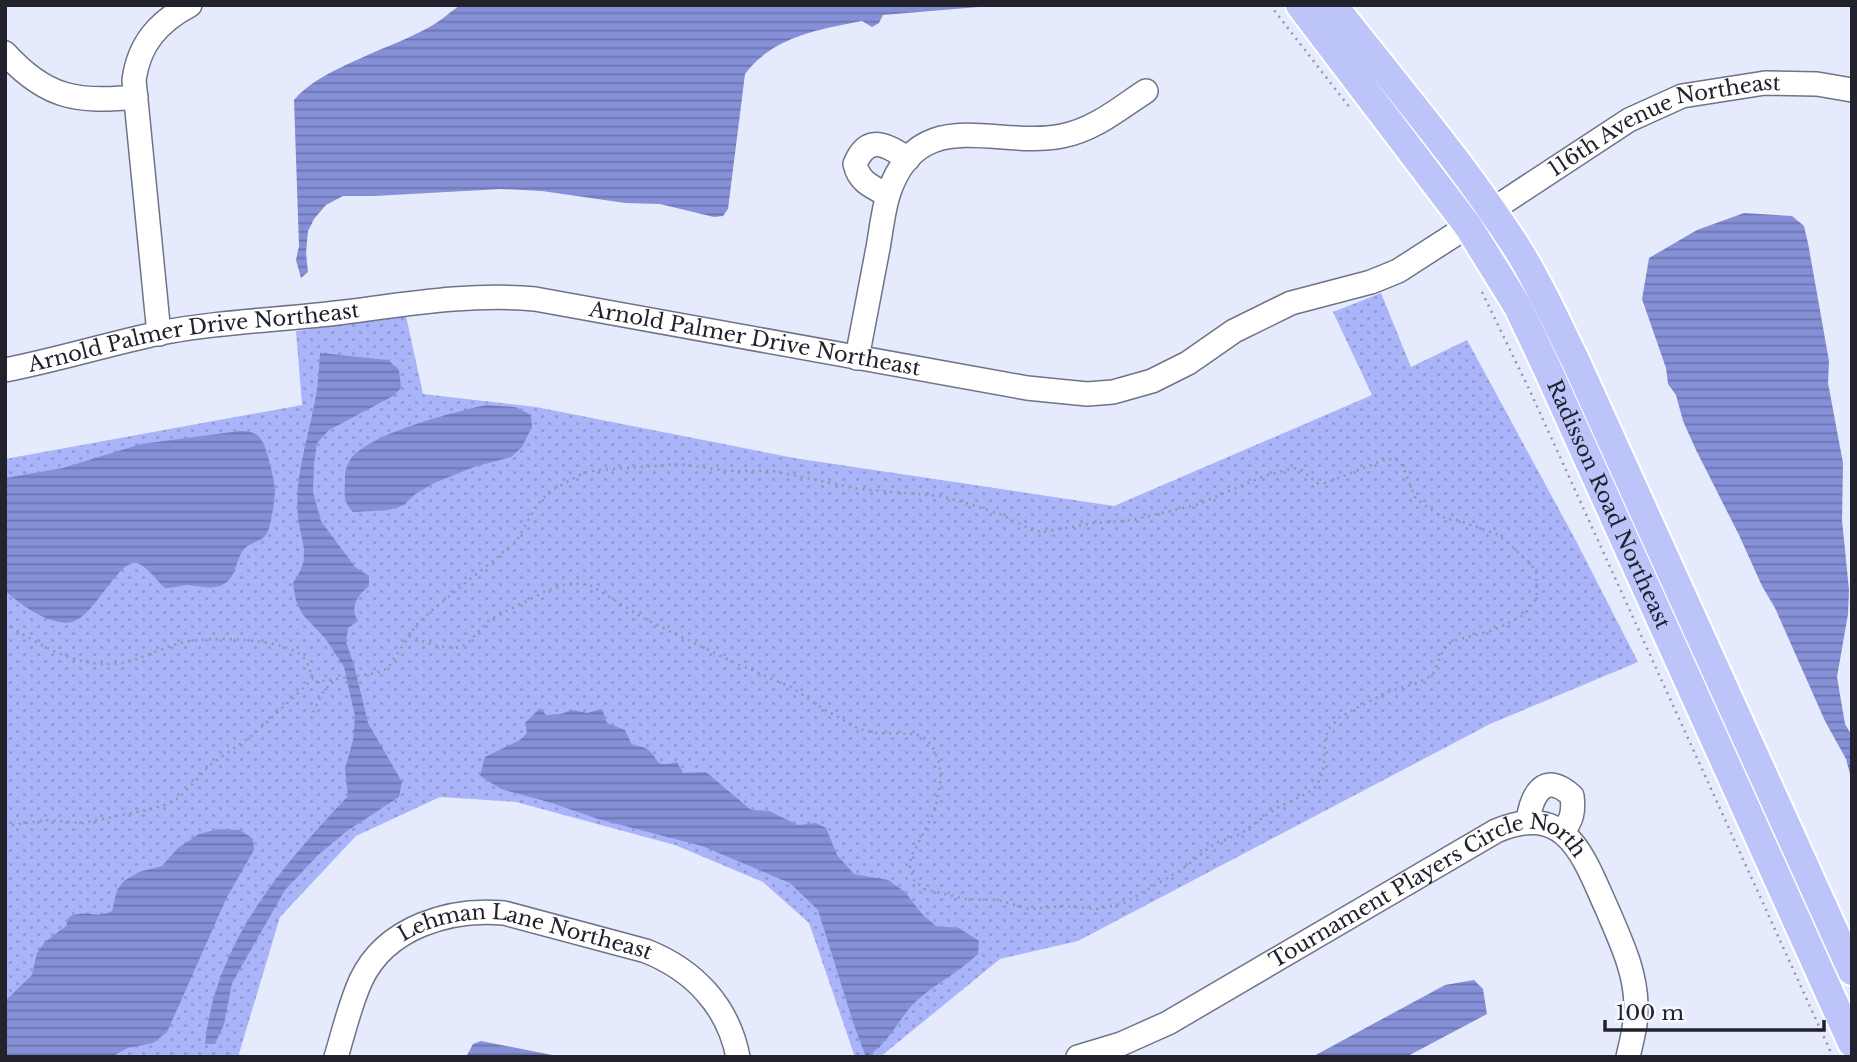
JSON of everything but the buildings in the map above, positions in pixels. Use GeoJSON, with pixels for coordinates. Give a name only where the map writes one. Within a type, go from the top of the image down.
{"type":"FeatureCollection","features":[{"type":"Feature","properties":{"kind":"main road","name":"Radisson Road Northeast"},"geometry":{"type":"LineString","coordinates":[[1300,5],[1468,226],[1518,307],[1852,1043]]}},
{"type":"Feature","properties":{"kind":"main road","name":"Radisson Road Northeast"},"geometry":{"type":"LineString","coordinates":[[1333,5],[1455,157],[1519,251],[1587,386],[1852,971]]}},
{"type":"Feature","properties":{"kind":"main road"},"geometry":{"type":"LineString","coordinates":[[1400,135],[1416,140],[1456,189],[1480,206],[1492,210]]}},
{"type":"Feature","properties":{"kind":"main road"},"geometry":{"type":"LineString","coordinates":[[1468,226],[1478,227],[1489,235],[1505,251],[1527,286],[1543,296]]}},
{"type":"Feature","properties":{"kind":"street"},"geometry":{"type":"LineString","coordinates":[[159,334],[135,72],[142,48],[151,34],[165,20],[190,5]]}},
{"type":"Feature","properties":{"kind":"street"},"geometry":{"type":"LineString","coordinates":[[5,52],[21,70],[40,85],[61,94],[86,99],[136,97]]}},
{"type":"Feature","properties":{"kind":"street","name":"116th Avenue Northeast"},"geometry":{"type":"LineString","coordinates":[[1492,210],[1629,120],[1682,96],[1765,83],[1817,84],[1852,90]]}},
{"type":"Feature","properties":{"kind":"street"},"geometry":{"type":"LineString","coordinates":[[857,358],[888,195],[908,159],[923,146],[952,135],[1044,139],[1086,130],[1146,91]]}},
{"type":"Feature","properties":{"kind":"street"},"geometry":{"type":"LineString","coordinates":[[888,195],[860,178],[855,164],[859,155],[872,145],[881,144],[889,146],[908,159]]}},
{"type":"Feature","properties":{"kind":"street","name":"Arnold Palmer Drive Northeast"},"geometry":{"type":"LineString","coordinates":[[5,370],[159,334],[223,323],[312,317],[500,296],[535,299],[1027,388],[1087,394],[1113,392],[1152,381],[1188,363],[1234,331],[1291,303],[1371,282],[1398,271],[1468,226]]}},
{"type":"Feature","properties":{"kind":"street"},"geometry":{"type":"LineString","coordinates":[[1528,821],[1531,801],[1538,790],[1550,785],[1563,788],[1572,796],[1574,811],[1569,824],[1562,832]]}},
{"type":"Feature","properties":{"kind":"street","name":"Tournament Players Circle North"},"geometry":{"type":"LineString","coordinates":[[1078,1057],[1121,1044],[1168,1023],[1496,831],[1528,821],[1562,832],[1583,855],[1629,960],[1636,1003],[1635,1025],[1628,1057]]}},
{"type":"Feature","properties":{"kind":"street","name":"Lehman Lane Northeast"},"geometry":{"type":"LineString","coordinates":[[336,1057],[362,978],[375,959],[407,932],[426,922],[481,911],[504,913],[646,951],[666,959],[693,977],[714,1000],[726,1020],[738,1057]]}},
{"type":"Feature","properties":{"kind":"path"},"geometry":{"type":"LineString","coordinates":[[1477,282],[1530,391],[1833,1057]]}},
{"type":"Feature","properties":{"kind":"path"},"geometry":{"type":"LineString","coordinates":[[5,623],[43,647],[84,661],[104,664],[146,657],[182,642],[267,642],[295,650],[306,660],[315,682],[367,674],[388,668],[408,636],[430,611],[516,542],[537,505],[549,492],[583,474],[598,470],[667,464],[728,471],[773,471],[859,489],[940,496],[979,507],[1042,532],[1132,520],[1196,505],[1264,476],[1294,468],[1303,471],[1317,482],[1326,483],[1385,459],[1396,459],[1402,465],[1415,497],[1424,505],[1446,519],[1457,520],[1499,535],[1532,565],[1536,573],[1537,598],[1524,615],[1508,624],[1453,641],[1445,646],[1433,674],[1420,682],[1387,692],[1340,717],[1328,730],[1324,766],[1321,778],[1313,790],[1275,809],[1240,834],[1214,844],[1181,870],[1124,903],[1098,909],[1063,906],[1030,909],[998,900],[965,899],[924,889],[914,880],[910,867],[911,857],[934,810],[942,779],[936,755],[926,738],[916,734],[859,729],[791,687],[645,619],[590,585],[569,583],[539,594],[489,621],[467,643],[456,648],[436,646],[408,636]]}},
{"type":"Feature","properties":{"kind":"path"},"geometry":{"type":"LineString","coordinates":[[5,827],[46,821],[83,823],[170,803],[181,796],[211,765],[253,735],[313,679]]}},
{"type":"Feature","properties":{"kind":"path"},"geometry":{"type":"LineString","coordinates":[[313,712],[322,694],[334,680]]}},
{"type":"Feature","properties":{"kind":"shaded area"},"geometry":{"type":"Polygon","coordinates":[[[460,5],[1003,5],[883,15],[879,23],[872,27],[862,21],[830,27],[798,37],[769,51],[745,74],[728,209],[723,216],[714,217],[660,204],[625,203],[542,191],[501,189],[343,196],[326,205],[314,219],[308,231],[308,272],[301,278],[296,260],[299,246],[294,100],[319,79],[429,28],[460,5]]]}},
{"type":"Feature","properties":{"kind":"shaded area"},"geometry":{"type":"Polygon","coordinates":[[[1744,213],[1792,216],[1804,226],[1808,243],[1829,361],[1828,383],[1843,463],[1842,520],[1849,590],[1848,614],[1837,677],[1845,724],[1852,736],[1852,782],[1846,759],[1825,721],[1775,608],[1683,421],[1676,395],[1668,384],[1666,368],[1642,299],[1649,258],[1697,230],[1744,213]]]}},
{"type":"Feature","properties":{"kind":"shaded area"},"geometry":{"type":"Polygon","coordinates":[[[1381,293],[1411,367],[1467,340],[1638,662],[1490,724],[1078,941],[1000,959],[880,1057],[855,1057],[809,923],[763,882],[675,845],[516,802],[440,797],[356,836],[280,917],[238,1057],[5,1057],[5,459],[302,405],[296,331],[406,316],[423,394],[536,407],[794,458],[1114,506],[1372,395],[1333,312],[1381,293]]]}},
{"type":"Feature","properties":{"kind":"shaded area"},"geometry":{"type":"Polygon","coordinates":[[[320,353],[388,360],[399,370],[401,388],[393,396],[329,430],[317,443],[313,492],[321,521],[355,567],[369,576],[369,586],[358,597],[355,606],[358,621],[348,628],[346,642],[368,723],[402,782],[399,797],[347,831],[318,855],[285,890],[232,983],[224,1024],[215,1044],[205,1044],[211,1007],[237,940],[276,879],[348,796],[345,769],[353,740],[355,716],[344,667],[325,638],[303,615],[296,601],[293,583],[304,558],[298,517],[298,489],[316,393],[320,353]]]}},
{"type":"Feature","properties":{"kind":"shaded area"},"geometry":{"type":"Polygon","coordinates":[[[486,405],[515,407],[531,415],[532,427],[522,447],[511,457],[474,467],[434,483],[414,495],[404,505],[389,510],[353,512],[350,509],[345,495],[346,472],[349,462],[358,452],[372,442],[412,426],[486,405]]]}},
{"type":"Feature","properties":{"kind":"shaded area"},"geometry":{"type":"Polygon","coordinates":[[[240,431],[254,433],[263,442],[275,490],[267,533],[245,548],[231,577],[224,584],[214,587],[186,585],[165,588],[144,567],[137,563],[130,564],[122,569],[89,610],[80,618],[64,623],[36,613],[5,591],[5,478],[63,468],[141,444],[240,431]]]}},
{"type":"Feature","properties":{"kind":"shaded area"},"geometry":{"type":"Polygon","coordinates":[[[540,708],[546,715],[572,710],[587,713],[602,709],[607,723],[625,730],[632,745],[650,751],[660,763],[677,762],[683,773],[706,772],[751,810],[769,811],[798,825],[816,823],[826,828],[837,855],[854,874],[888,880],[905,892],[922,914],[936,926],[959,928],[979,941],[978,954],[913,1004],[886,1039],[866,1057],[818,910],[790,883],[702,846],[598,819],[501,789],[480,776],[485,757],[520,740],[527,733],[525,723],[540,708]]]}},
{"type":"Feature","properties":{"kind":"shaded area"},"geometry":{"type":"Polygon","coordinates":[[[219,829],[240,830],[253,839],[254,850],[227,897],[167,1032],[153,1043],[128,1048],[111,1057],[5,1057],[5,1001],[32,975],[37,953],[45,942],[66,926],[69,917],[112,911],[117,890],[124,881],[139,872],[162,866],[178,848],[199,834],[219,829]]]}},
{"type":"Feature","properties":{"kind":"shaded area"},"geometry":{"type":"Polygon","coordinates":[[[1474,980],[1483,989],[1487,1014],[1406,1057],[1312,1057],[1445,985],[1474,980]]]}},
{"type":"Feature","properties":{"kind":"shaded area"},"geometry":{"type":"Polygon","coordinates":[[[481,1041],[562,1057],[466,1057],[473,1044],[481,1041]]]}}]}
